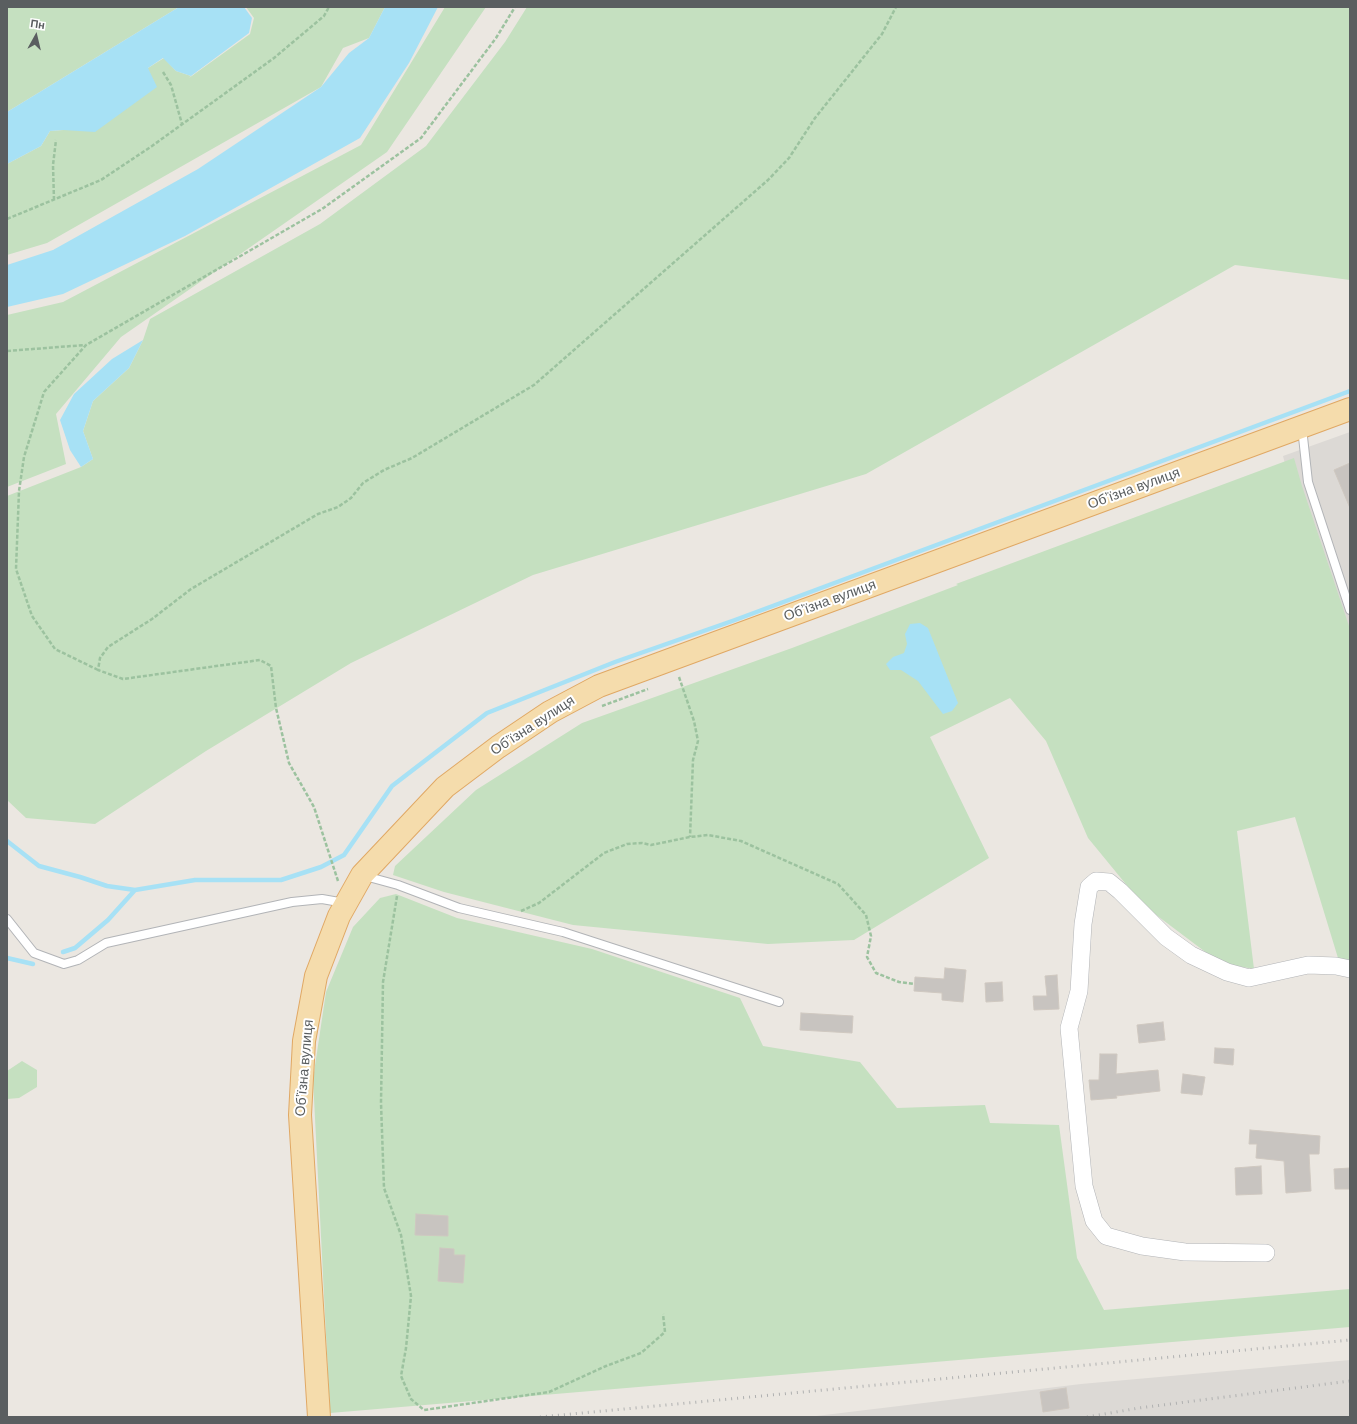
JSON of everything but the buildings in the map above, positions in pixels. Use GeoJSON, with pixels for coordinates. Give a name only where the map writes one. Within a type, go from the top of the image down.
{"type":"FeatureCollection","features":[{"type":"Feature","properties":{"kind":"main road","name":"Обʼїзна вулиця"},"geometry":{"type":"LineString","coordinates":[[319,1417],[300,1115],[304,1041],[316,976],[339,916],[362,875],[445,787],[498,747],[550,712],[599,686],[1350,409]]}},
{"type":"Feature","properties":{"kind":"street"},"geometry":{"type":"LineString","coordinates":[[1266,1253],[1185,1252],[1142,1246],[1106,1236],[1094,1221],[1084,1186],[1069,1028],[1079,991],[1083,924],[1089,887],[1096,881],[1109,882],[1166,937],[1192,954],[1227,972],[1249,978],[1308,965],[1350,968]]}},
{"type":"Feature","properties":{"kind":"lane"},"geometry":{"type":"LineString","coordinates":[[1301,427],[1308,482],[1350,610]]}},
{"type":"Feature","properties":{"kind":"lane"},"geometry":{"type":"LineString","coordinates":[[362,875],[398,885],[459,908],[563,932],[780,1002]]}},
{"type":"Feature","properties":{"kind":"lane"},"geometry":{"type":"LineString","coordinates":[[7,919],[34,953],[64,964],[78,960],[106,943],[292,902],[322,899],[345,903]]}},
{"type":"Feature","properties":{"kind":"path"},"geometry":{"type":"LineString","coordinates":[[7,219],[101,180],[274,58],[324,16],[329,7]]}},
{"type":"Feature","properties":{"kind":"path"},"geometry":{"type":"LineString","coordinates":[[334,868],[314,807],[289,762],[276,708],[271,666],[260,660],[123,678],[98,670],[55,649],[32,616],[16,569],[19,491],[24,457],[44,392],[86,345],[322,209],[421,138],[496,38],[515,7]]}},
{"type":"Feature","properties":{"kind":"path"},"geometry":{"type":"LineString","coordinates":[[98,670],[100,658],[108,647],[152,619],[191,589],[318,514],[338,507],[351,498],[363,483],[384,470],[412,458],[534,385],[773,174],[789,158],[815,118],[882,34],[896,7]]}},
{"type":"Feature","properties":{"kind":"path"},"geometry":{"type":"LineString","coordinates":[[163,72],[170,85],[182,124]]}},
{"type":"Feature","properties":{"kind":"path"},"geometry":{"type":"LineString","coordinates":[[54,200],[53,165],[56,140]]}},
{"type":"Feature","properties":{"kind":"path"},"geometry":{"type":"LineString","coordinates":[[7,351],[86,345]]}},
{"type":"Feature","properties":{"kind":"path"},"geometry":{"type":"LineString","coordinates":[[686,675],[679,678],[694,721],[698,741],[693,760],[690,837]]}},
{"type":"Feature","properties":{"kind":"path"},"geometry":{"type":"LineString","coordinates":[[601,707],[649,689]]}},
{"type":"Feature","properties":{"kind":"path"},"geometry":{"type":"LineString","coordinates":[[504,919],[539,903],[604,853],[627,844],[642,843],[652,845],[708,835],[741,841],[838,884],[866,915],[871,936],[867,956],[876,972],[899,982],[914,984]]}},
{"type":"Feature","properties":{"kind":"path"},"geometry":{"type":"LineString","coordinates":[[398,885],[383,982],[381,1102],[384,1188],[401,1236],[411,1296],[406,1348],[401,1376],[411,1399],[424,1410],[548,1392],[606,1366],[641,1353],[665,1332],[664,1314]]}},
{"type":"Feature","properties":{"kind":"shaded area"},"geometry":{"type":"Polygon","coordinates":[[[1350,432],[1350,717],[1283,456],[1350,432]]]}},
{"type":"Feature","properties":{"kind":"shaded area"},"geometry":{"type":"Polygon","coordinates":[[[1350,1360],[1350,1417],[808,1417],[1081,1384],[1350,1360]]]}},
{"type":"Feature","properties":{"kind":"green space"},"geometry":{"type":"Polygon","coordinates":[[[7,7],[179,7],[7,112],[7,7]]]}},
{"type":"Feature","properties":{"kind":"green space"},"geometry":{"type":"Polygon","coordinates":[[[246,7],[385,7],[369,38],[343,48],[321,87],[47,243],[7,255],[7,164],[41,146],[50,131],[63,130],[164,58],[176,71],[191,76],[189,78],[250,34],[254,18],[246,7]]]}},
{"type":"Feature","properties":{"kind":"green space"},"geometry":{"type":"Polygon","coordinates":[[[445,7],[486,7],[387,152],[121,337],[56,414],[66,464],[7,487],[7,315],[63,302],[361,145],[445,7]]]}},
{"type":"Feature","properties":{"kind":"green space"},"geometry":{"type":"Polygon","coordinates":[[[527,7],[1350,7],[1350,280],[1235,265],[866,474],[533,575],[351,663],[206,751],[95,824],[26,818],[7,800],[7,496],[81,467],[93,459],[83,431],[93,401],[129,368],[143,340],[150,319],[320,224],[426,146],[505,42],[527,7]]]}},
{"type":"Feature","properties":{"kind":"green space"},"geometry":{"type":"Polygon","coordinates":[[[1294,458],[1350,629],[1350,961],[1338,958],[1295,817],[1237,831],[1254,969],[1220,963],[1143,905],[1088,838],[1046,741],[1010,698],[930,737],[989,858],[854,940],[768,944],[573,925],[444,892],[393,875],[395,866],[476,790],[582,723],[792,648],[958,585],[956,584],[1294,458]]]}},
{"type":"Feature","properties":{"kind":"green space"},"geometry":{"type":"Polygon","coordinates":[[[396,894],[457,918],[592,949],[740,998],[763,1046],[860,1062],[897,1108],[985,1105],[990,1123],[1059,1125],[1077,1258],[1104,1310],[1350,1289],[1350,1327],[330,1413],[313,1079],[326,992],[353,927],[380,898],[396,894]]]}},
{"type":"Feature","properties":{"kind":"green space"},"geometry":{"type":"Polygon","coordinates":[[[22,1061],[37,1070],[37,1087],[19,1098],[7,1099],[7,1071],[22,1061]]]}},
{"type":"Feature","properties":{"kind":"water"},"geometry":{"type":"Polygon","coordinates":[[[179,7],[244,7],[252,18],[249,33],[191,76],[176,71],[163,58],[148,68],[157,87],[95,132],[63,130],[50,131],[41,146],[7,164],[7,112],[179,7]]]}},
{"type":"Feature","properties":{"kind":"water"},"geometry":{"type":"Polygon","coordinates":[[[385,7],[438,7],[409,63],[360,138],[185,236],[63,294],[7,307],[7,265],[53,250],[198,169],[321,87],[349,53],[369,38],[385,7]]]}},
{"type":"Feature","properties":{"kind":"water"},"geometry":{"type":"Polygon","coordinates":[[[143,340],[129,368],[93,401],[83,431],[93,459],[81,467],[70,450],[60,420],[74,394],[112,359],[143,340]]]}},
{"type":"Feature","properties":{"kind":"water"},"geometry":{"type":"Polygon","coordinates":[[[920,623],[928,628],[958,703],[952,711],[943,714],[918,681],[901,670],[890,670],[886,664],[893,657],[904,653],[907,644],[905,634],[910,624],[920,623]]]}},
{"type":"Feature","properties":{"kind":"waterway"},"geometry":{"type":"LineString","coordinates":[[135,890],[195,880],[281,880],[321,867],[344,855],[392,786],[487,713],[615,662],[735,620],[1350,391]]}},
{"type":"Feature","properties":{"kind":"waterway"},"geometry":{"type":"LineString","coordinates":[[7,841],[39,866],[107,886],[135,890],[108,920],[75,948],[63,952]]}},
{"type":"Feature","properties":{"kind":"waterway"},"geometry":{"type":"LineString","coordinates":[[7,958],[33,964]]}},
{"type":"Feature","properties":{"kind":"railway"},"geometry":{"type":"LineString","coordinates":[[540,1417],[1350,1340]]}},
{"type":"Feature","properties":{"kind":"railway"},"geometry":{"type":"LineString","coordinates":[[1087,1417],[1139,1408],[1350,1381]]}}]}
